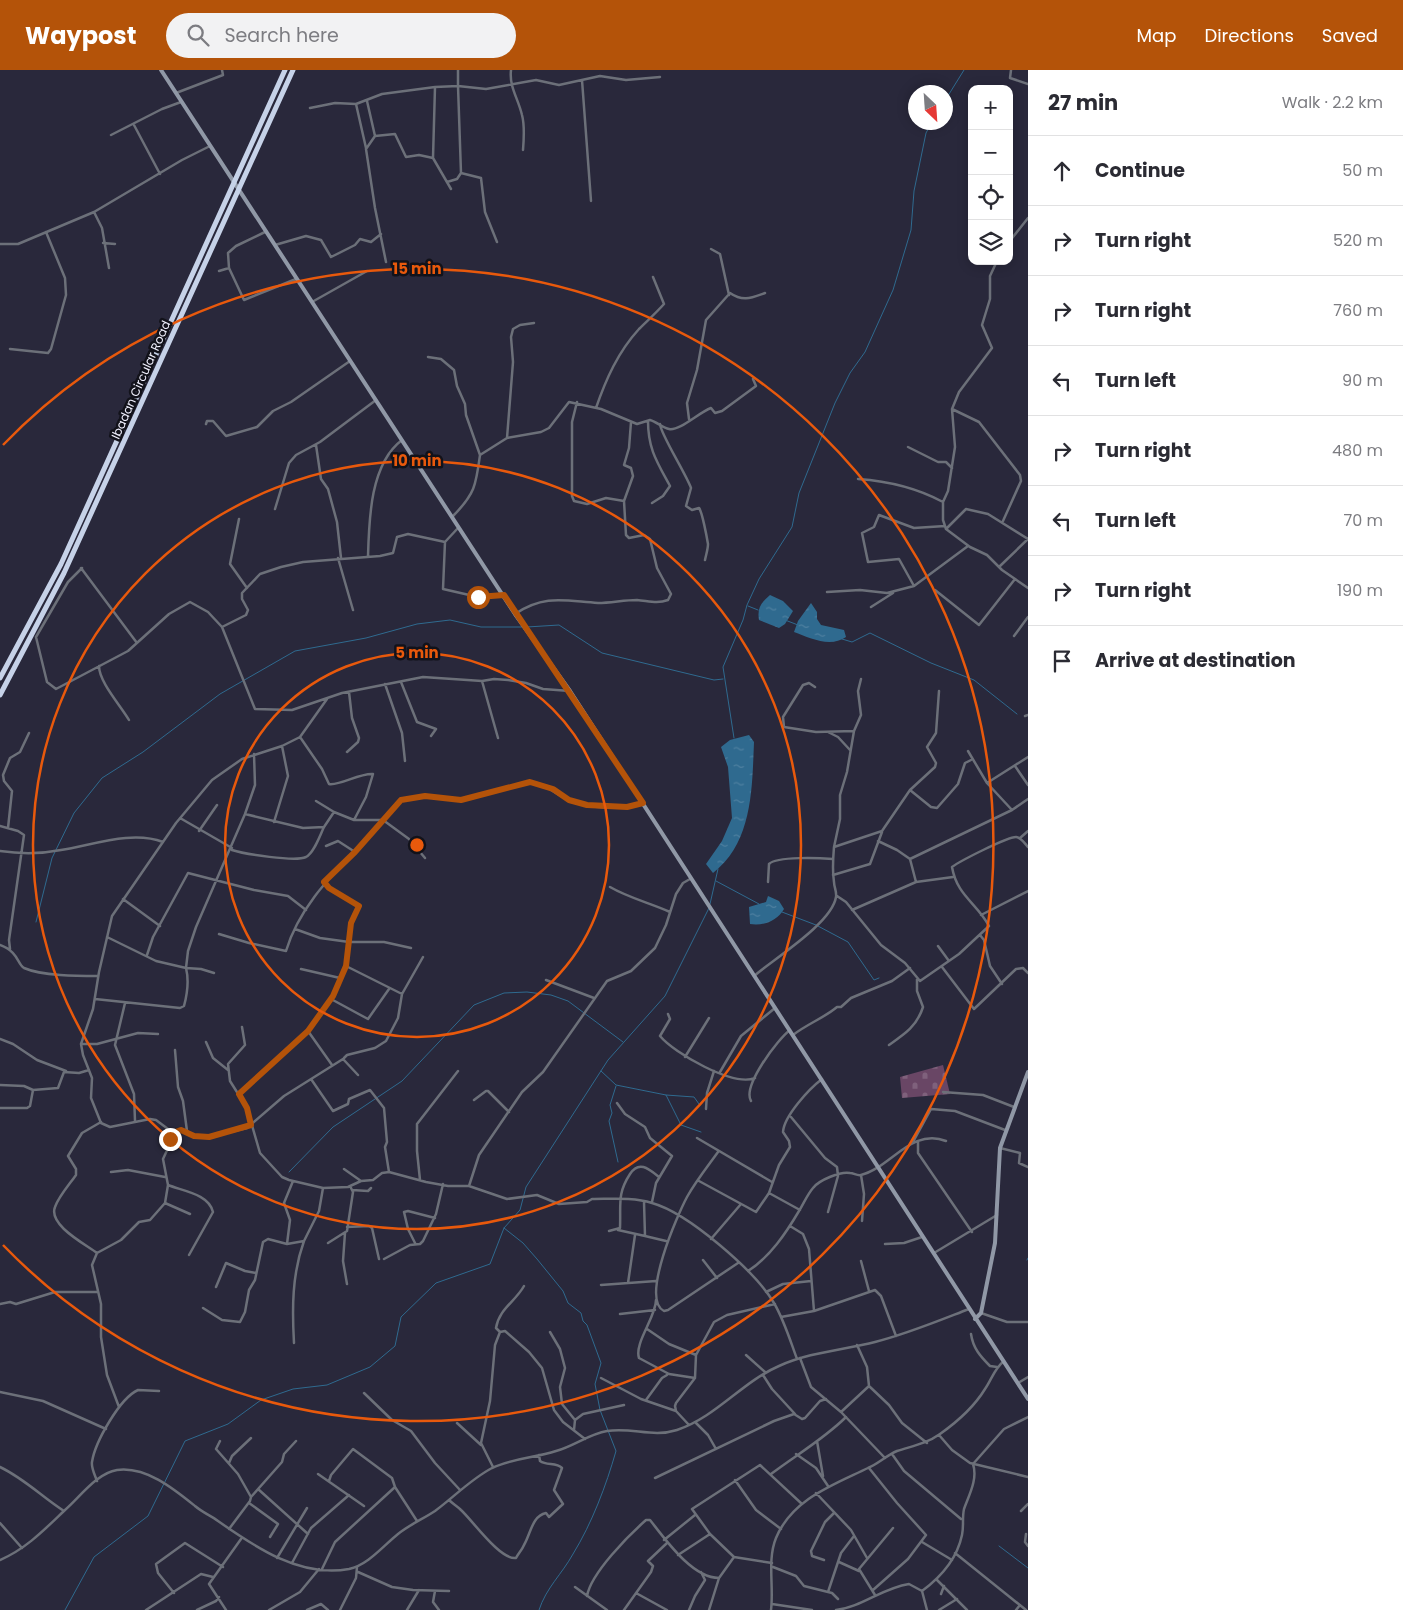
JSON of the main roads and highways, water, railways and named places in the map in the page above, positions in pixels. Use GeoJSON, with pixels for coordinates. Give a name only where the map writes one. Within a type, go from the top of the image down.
{"type":"FeatureCollection","features":[{"type":"Feature","properties":{"kind":"highway","name":"Ibadan Circular Road"},"geometry":{"type":"LineString","coordinates":[[0,678],[61,564],[285,70]]}},
{"type":"Feature","properties":{"kind":"highway","name":"Ibadan Circular Road"},"geometry":{"type":"LineString","coordinates":[[0,695],[64,573],[293,70]]}},
{"type":"Feature","properties":{"kind":"main road"},"geometry":{"type":"LineString","coordinates":[[162,70],[311,303],[453,516],[515,614],[570,691],[643,803],[690,879],[793,1034],[1028,1399]]}},
{"type":"Feature","properties":{"kind":"main road"},"geometry":{"type":"LineString","coordinates":[[975,1319],[981,1313],[995,1243],[1000,1148],[1005,1130],[1028,1074]]}},
{"type":"Feature","properties":{"kind":"water"},"geometry":{"type":"Polygon","coordinates":[[[770,595],[783,601],[793,611],[785,624],[779,628],[759,620],[760,606],[770,595]]]}},
{"type":"Feature","properties":{"kind":"water"},"geometry":{"type":"Polygon","coordinates":[[[811,603],[817,612],[817,619],[821,625],[844,630],[846,637],[833,642],[827,642],[794,632],[798,621],[811,603]]]}},
{"type":"Feature","properties":{"kind":"water"},"geometry":{"type":"Polygon","coordinates":[[[749,735],[754,742],[748,813],[736,846],[713,873],[706,864],[722,841],[732,818],[728,767],[721,747],[730,740],[749,735]]]}},
{"type":"Feature","properties":{"kind":"water"},"geometry":{"type":"Polygon","coordinates":[[[768,896],[779,901],[784,909],[778,917],[770,922],[750,924],[749,907],[766,902],[768,896]]]}},
{"type":"Feature","properties":{"kind":"waterway"},"geometry":{"type":"LineString","coordinates":[[953,88],[964,70]]}},
{"type":"Feature","properties":{"kind":"waterway"},"geometry":{"type":"LineString","coordinates":[[734,738],[723,667],[759,579],[792,527],[799,493],[835,403],[850,373],[865,352],[893,290],[911,230],[914,191],[928,130]]}},
{"type":"Feature","properties":{"kind":"waterway"},"geometry":{"type":"LineString","coordinates":[[748,606],[758,610]]}},
{"type":"Feature","properties":{"kind":"waterway"},"geometry":{"type":"LineString","coordinates":[[36,922],[52,858],[74,813],[102,778],[143,752],[220,694],[295,651],[366,638],[417,624],[450,620],[481,627],[523,627]]}},
{"type":"Feature","properties":{"kind":"waterway"},"geometry":{"type":"LineString","coordinates":[[785,620],[798,625]]}},
{"type":"Feature","properties":{"kind":"waterway"},"geometry":{"type":"LineString","coordinates":[[527,627],[559,625],[602,653],[714,680],[723,679]]}},
{"type":"Feature","properties":{"kind":"waterway"},"geometry":{"type":"LineString","coordinates":[[842,639],[852,642],[870,633],[931,663],[974,680],[1017,714]]}},
{"type":"Feature","properties":{"kind":"waterway"},"geometry":{"type":"LineString","coordinates":[[710,904],[718,869]]}},
{"type":"Feature","properties":{"kind":"waterway"},"geometry":{"type":"LineString","coordinates":[[716,881],[759,904]]}},
{"type":"Feature","properties":{"kind":"waterway"},"geometry":{"type":"LineString","coordinates":[[65,1610],[94,1557],[148,1516],[185,1441],[228,1424],[261,1400],[293,1389],[327,1385],[370,1367],[395,1346],[401,1317],[436,1283],[490,1264],[504,1228],[520,1210],[526,1187],[608,1060],[665,996],[709,908]]}},
{"type":"Feature","properties":{"kind":"waterway"},"geometry":{"type":"LineString","coordinates":[[782,912],[816,925],[848,942],[874,980],[879,978]]}},
{"type":"Feature","properties":{"kind":"waterway"},"geometry":{"type":"LineString","coordinates":[[289,1172],[333,1127],[402,1081],[474,1005],[504,993],[527,992],[551,995],[568,1001],[623,1042]]}},
{"type":"Feature","properties":{"kind":"waterway"},"geometry":{"type":"LineString","coordinates":[[601,1071],[616,1085],[666,1095],[681,1125],[701,1132]]}},
{"type":"Feature","properties":{"kind":"waterway"},"geometry":{"type":"LineString","coordinates":[[616,1086],[610,1105],[612,1113],[609,1121],[618,1162]]}},
{"type":"Feature","properties":{"kind":"waterway"},"geometry":{"type":"LineString","coordinates":[[666,1095],[694,1097],[699,1104]]}},
{"type":"Feature","properties":{"kind":"waterway"},"geometry":{"type":"LineString","coordinates":[[504,1228],[523,1243],[563,1291],[568,1303],[581,1313],[601,1363],[595,1384],[600,1410],[616,1451],[603,1491],[586,1530],[569,1561],[550,1588],[539,1610]]}},
{"type":"Feature","properties":{"kind":"waterway"},"geometry":{"type":"LineString","coordinates":[[999,1546],[1028,1568]]}}]}
